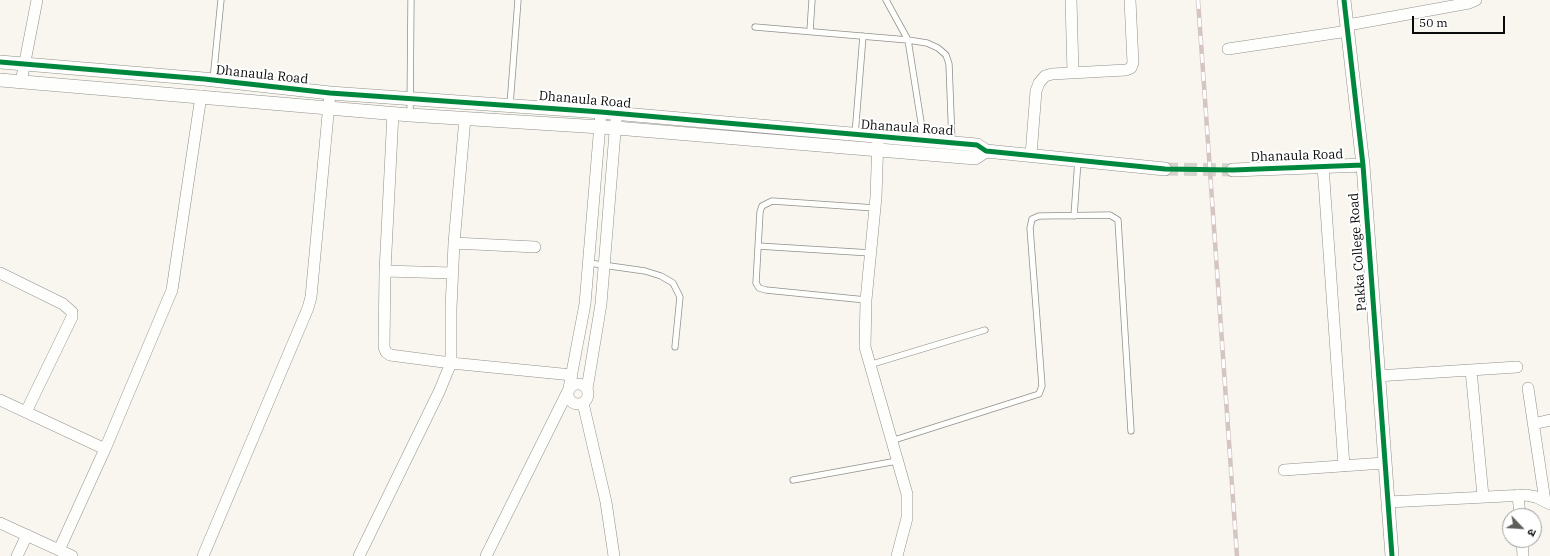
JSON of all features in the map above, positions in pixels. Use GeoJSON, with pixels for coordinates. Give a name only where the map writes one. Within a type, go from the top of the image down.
{"type":"FeatureCollection","features":[{"type":"Feature","properties":{"kind":"street"},"geometry":{"type":"LineString","coordinates":[[21,82],[36,0]]}},
{"type":"Feature","properties":{"kind":"street"},"geometry":{"type":"LineString","coordinates":[[1071,0],[1073,72]]}},
{"type":"Feature","properties":{"kind":"street"},"geometry":{"type":"LineString","coordinates":[[1031,155],[1036,91],[1039,83],[1045,76],[1073,72],[1126,70],[1131,68],[1133,63],[1130,0]]}},
{"type":"Feature","properties":{"kind":"street","name":"Pakka College Road"},"geometry":{"type":"LineString","coordinates":[[1344,0],[1363,165],[1377,376],[1392,556]]}},
{"type":"Feature","properties":{"kind":"street"},"geometry":{"type":"LineString","coordinates":[[1228,49],[1348,28],[1469,3],[1476,0]]}},
{"type":"Feature","properties":{"kind":"street","name":"Dhanaula Road"},"geometry":{"type":"LineString","coordinates":[[0,62],[213,80],[330,94],[410,98],[601,112],[855,135],[878,143],[924,140],[977,145],[986,151],[1165,169]]}},
{"type":"Feature","properties":{"kind":"street","name":"Dhanaula Road"},"geometry":{"type":"LineString","coordinates":[[0,80],[393,113],[616,128],[878,143],[975,158],[986,151]]}},
{"type":"Feature","properties":{"kind":"street"},"geometry":{"type":"LineString","coordinates":[[203,556],[308,308],[311,297],[330,94]]}},
{"type":"Feature","properties":{"kind":"street"},"geometry":{"type":"LineString","coordinates":[[59,550],[105,449],[172,290],[202,96]]}},
{"type":"Feature","properties":{"kind":"street"},"geometry":{"type":"LineString","coordinates":[[601,112],[585,304],[567,395],[571,402],[575,404],[583,403],[588,397],[587,389],[599,317],[616,114]]}},
{"type":"Feature","properties":{"kind":"street"},"geometry":{"type":"LineString","coordinates":[[393,113],[385,271],[384,347],[386,352],[390,354],[451,363],[572,375]]}},
{"type":"Feature","properties":{"kind":"street"},"geometry":{"type":"LineString","coordinates":[[359,556],[439,392],[451,363],[452,273],[465,118]]}},
{"type":"Feature","properties":{"kind":"street"},"geometry":{"type":"LineString","coordinates":[[878,143],[875,208],[866,300],[865,348],[907,494],[907,518],[897,556]]}},
{"type":"Feature","properties":{"kind":"street","name":"Dhanaula Road"},"geometry":{"type":"LineString","coordinates":[[1233,170],[1363,165]]}},
{"type":"Feature","properties":{"kind":"street"},"geometry":{"type":"LineString","coordinates":[[1323,166],[1344,466]]}},
{"type":"Feature","properties":{"kind":"street"},"geometry":{"type":"LineString","coordinates":[[454,243],[535,247]]}},
{"type":"Feature","properties":{"kind":"street"},"geometry":{"type":"LineString","coordinates":[[385,271],[452,273]]}},
{"type":"Feature","properties":{"kind":"street"},"geometry":{"type":"LineString","coordinates":[[0,273],[63,304],[72,312],[72,317],[26,412]]}},
{"type":"Feature","properties":{"kind":"street"},"geometry":{"type":"LineString","coordinates":[[1377,376],[1517,367]]}},
{"type":"Feature","properties":{"kind":"street"},"geometry":{"type":"LineString","coordinates":[[1471,370],[1483,496]]}},
{"type":"Feature","properties":{"kind":"street"},"geometry":{"type":"LineString","coordinates":[[486,556],[568,390],[576,384],[584,386],[587,389]]}},
{"type":"Feature","properties":{"kind":"street"},"geometry":{"type":"LineString","coordinates":[[1388,502],[1518,495],[1536,497],[1548,502],[1545,466],[1533,424],[1528,388]]}},
{"type":"Feature","properties":{"kind":"street"},"geometry":{"type":"LineString","coordinates":[[0,400],[105,449]]}},
{"type":"Feature","properties":{"kind":"street"},"geometry":{"type":"LineString","coordinates":[[583,403],[607,509],[614,556]]}},
{"type":"Feature","properties":{"kind":"street"},"geometry":{"type":"LineString","coordinates":[[1533,424],[1550,420]]}},
{"type":"Feature","properties":{"kind":"street"},"geometry":{"type":"LineString","coordinates":[[1284,470],[1384,463]]}},
{"type":"Feature","properties":{"kind":"street"},"geometry":{"type":"LineString","coordinates":[[1518,495],[1519,508]]}},
{"type":"Feature","properties":{"kind":"street"},"geometry":{"type":"LineString","coordinates":[[0,523],[72,556]]}},
{"type":"Feature","properties":{"kind":"street"},"geometry":{"type":"LineString","coordinates":[[17,556],[27,535]]}},
{"type":"Feature","properties":{"kind":"lane"},"geometry":{"type":"LineString","coordinates":[[213,80],[221,0]]}},
{"type":"Feature","properties":{"kind":"lane"},"geometry":{"type":"LineString","coordinates":[[410,114],[411,0]]}},
{"type":"Feature","properties":{"kind":"lane"},"geometry":{"type":"LineString","coordinates":[[510,105],[518,0]]}},
{"type":"Feature","properties":{"kind":"lane"},"geometry":{"type":"LineString","coordinates":[[810,31],[812,0]]}},
{"type":"Feature","properties":{"kind":"lane"},"geometry":{"type":"LineString","coordinates":[[886,0],[908,40],[924,140]]}},
{"type":"Feature","properties":{"kind":"lane"},"geometry":{"type":"LineString","coordinates":[[754,27],[908,40],[927,43],[938,48],[946,55],[949,64],[952,143]]}},
{"type":"Feature","properties":{"kind":"lane"},"geometry":{"type":"LineString","coordinates":[[855,135],[863,36]]}},
{"type":"Feature","properties":{"kind":"lane"},"geometry":{"type":"LineString","coordinates":[[1074,216],[1078,160]]}},
{"type":"Feature","properties":{"kind":"lane"},"geometry":{"type":"LineString","coordinates":[[866,300],[766,290],[759,288],[756,283],[760,212],[762,206],[767,202],[875,208]]}},
{"type":"Feature","properties":{"kind":"lane"},"geometry":{"type":"LineString","coordinates":[[891,441],[1039,394],[1042,386],[1030,223],[1032,219],[1039,216],[1110,215],[1118,220],[1131,431]]}},
{"type":"Feature","properties":{"kind":"lane"},"geometry":{"type":"LineString","coordinates":[[758,246],[871,252]]}},
{"type":"Feature","properties":{"kind":"lane"},"geometry":{"type":"LineString","coordinates":[[589,264],[645,270],[661,276],[673,283],[680,297],[675,347]]}},
{"type":"Feature","properties":{"kind":"lane"},"geometry":{"type":"LineString","coordinates":[[869,365],[985,330]]}},
{"type":"Feature","properties":{"kind":"lane"},"geometry":{"type":"LineString","coordinates":[[793,480],[897,461]]}},
{"type":"Feature","properties":{"kind":"tunnel"},"geometry":{"type":"LineString","coordinates":[[1165,169],[1233,170]]}},
{"type":"Feature","properties":{"kind":"railway"},"geometry":{"type":"LineString","coordinates":[[1198,0],[1237,556]]}},
{"type":"Feature","properties":{"kind":"cycle path"},"geometry":{"type":"LineString","coordinates":[[1344,0],[1363,165],[1392,556]]}},
{"type":"Feature","properties":{"kind":"cycle path"},"geometry":{"type":"LineString","coordinates":[[0,62],[204,79],[330,93],[601,112],[977,145],[986,151],[1165,169],[1233,170],[1363,165]]}}]}
